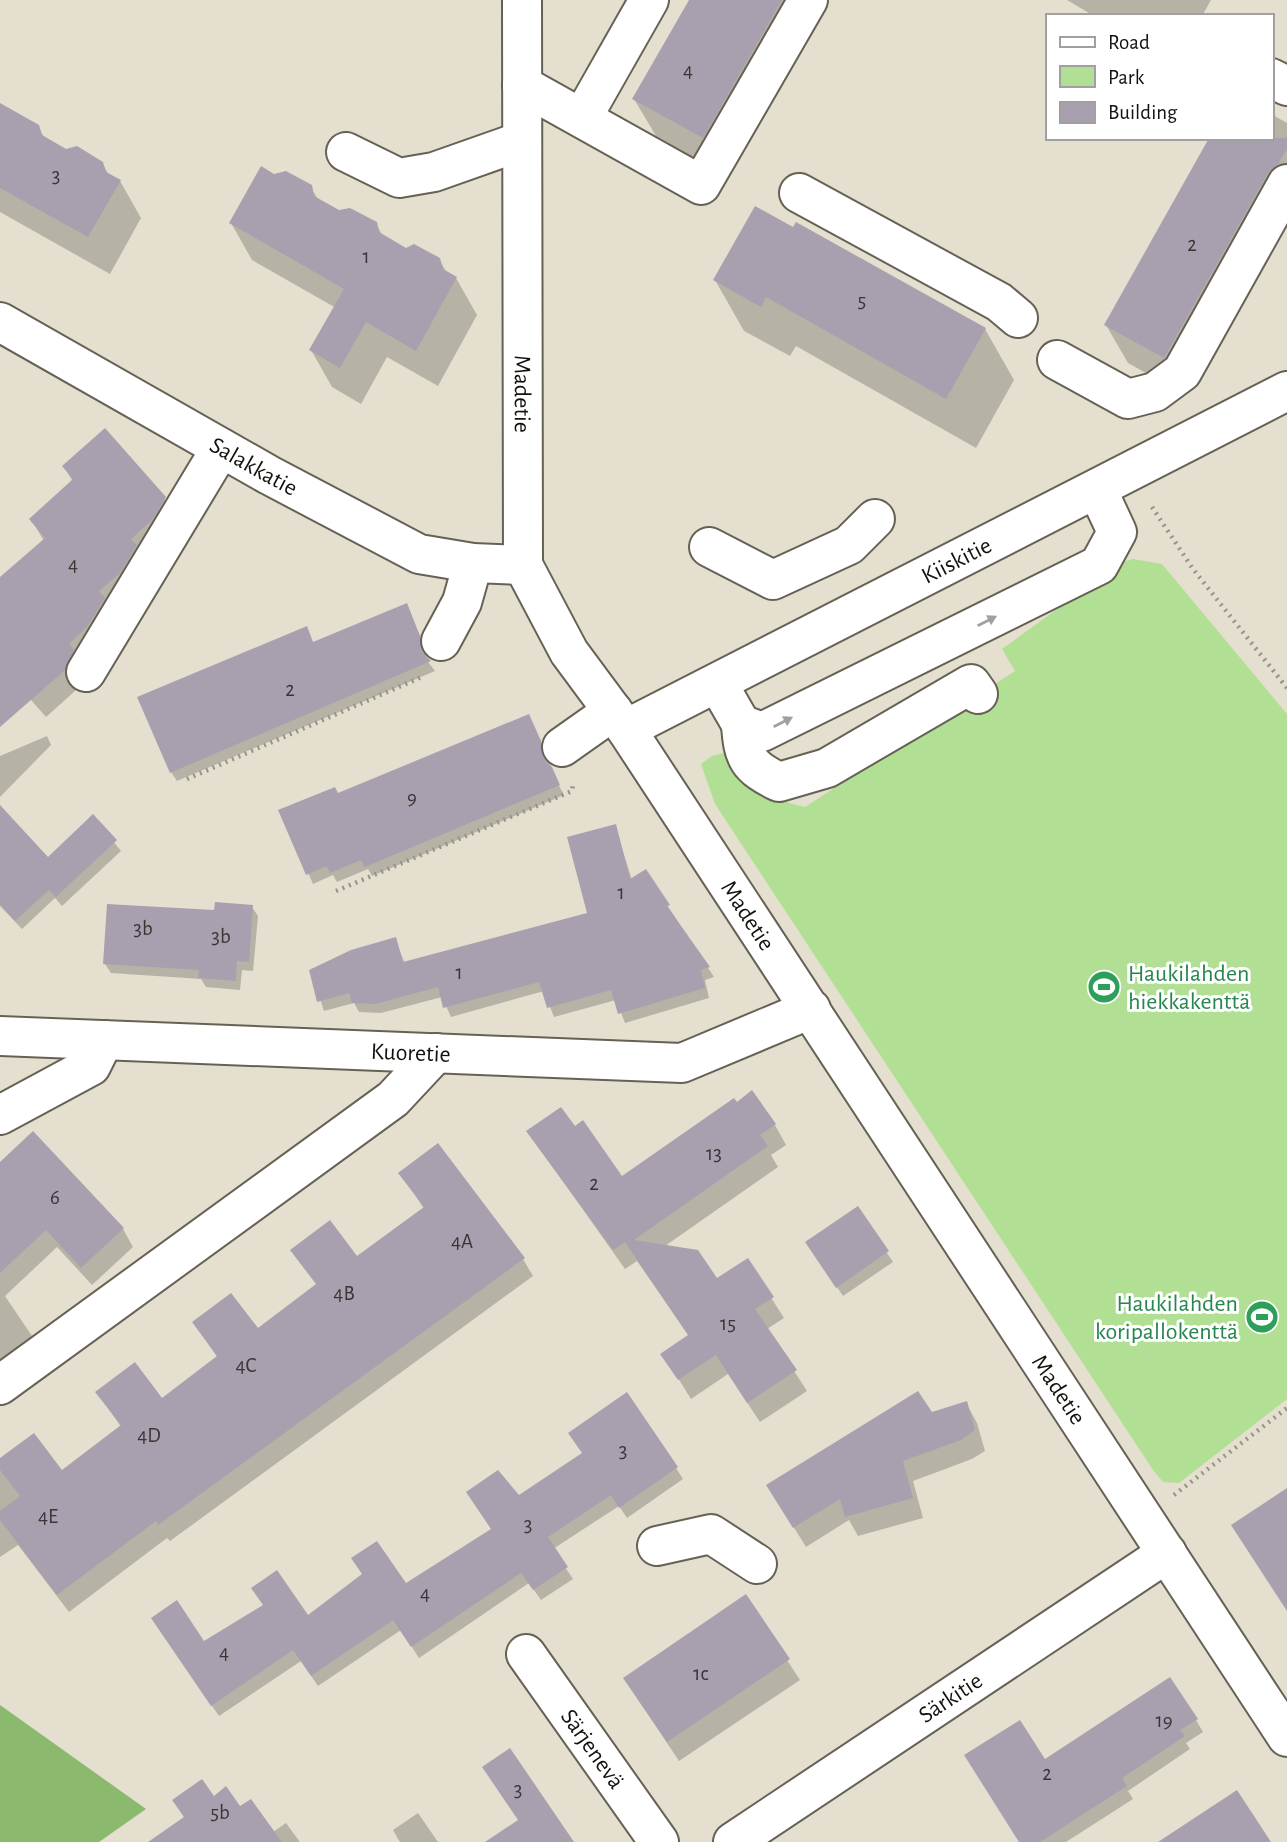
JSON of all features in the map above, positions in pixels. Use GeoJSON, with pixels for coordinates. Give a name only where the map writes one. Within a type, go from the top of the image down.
{"type":"FeatureCollection","features":[{"type":"Feature","properties":{"kind":"street","name":"Madetie"},"geometry":{"type":"LineString","coordinates":[[522,0],[523,565],[569,652],[619,720],[811,1009],[1287,1737]]}},
{"type":"Feature","properties":{"kind":"street"},"geometry":{"type":"LineString","coordinates":[[582,118],[649,0]]}},
{"type":"Feature","properties":{"kind":"street"},"geometry":{"type":"LineString","coordinates":[[522,85],[701,185],[807,0]]}},
{"type":"Feature","properties":{"kind":"street"},"geometry":{"type":"LineString","coordinates":[[346,152],[399,178],[434,172],[522,141]]}},
{"type":"Feature","properties":{"kind":"street"},"geometry":{"type":"LineString","coordinates":[[1057,360],[1128,399],[1155,392],[1182,372],[1287,184]]}},
{"type":"Feature","properties":{"kind":"street"},"geometry":{"type":"LineString","coordinates":[[799,193],[999,302],[1018,318]]}},
{"type":"Feature","properties":{"kind":"street","name":"Salakkatie"},"geometry":{"type":"LineString","coordinates":[[0,322],[221,448],[419,554],[473,562],[523,565]]}},
{"type":"Feature","properties":{"kind":"street","name":"Kiiskitie"},"geometry":{"type":"LineString","coordinates":[[562,747],[619,720],[718,684],[1287,391]]}},
{"type":"Feature","properties":{"kind":"street"},"geometry":{"type":"LineString","coordinates":[[86,672],[221,448]]}},
{"type":"Feature","properties":{"kind":"street"},"geometry":{"type":"LineString","coordinates":[[741,724],[762,733],[1099,565],[1117,532],[1112,481]]}},
{"type":"Feature","properties":{"kind":"street"},"geometry":{"type":"LineString","coordinates":[[709,547],[773,580],[849,545],[874,519]]}},
{"type":"Feature","properties":{"kind":"street"},"geometry":{"type":"LineString","coordinates":[[441,641],[462,602],[473,562]]}},
{"type":"Feature","properties":{"kind":"street"},"geometry":{"type":"LineString","coordinates":[[718,684],[741,724],[743,747],[754,770],[779,782],[827,768],[971,684],[978,694]]}},
{"type":"Feature","properties":{"kind":"street","name":"Kuoretie"},"geometry":{"type":"LineString","coordinates":[[0,1036],[682,1063],[811,1009]]}},
{"type":"Feature","properties":{"kind":"street"},"geometry":{"type":"LineString","coordinates":[[0,1115],[91,1066],[104,1040]]}},
{"type":"Feature","properties":{"kind":"street"},"geometry":{"type":"LineString","coordinates":[[0,1385],[393,1099],[436,1053]]}},
{"type":"Feature","properties":{"kind":"street"},"geometry":{"type":"LineString","coordinates":[[657,1546],[711,1534],[757,1564]]}},
{"type":"Feature","properties":{"kind":"street","name":"Särkitie"},"geometry":{"type":"LineString","coordinates":[[733,1842],[1167,1553]]}},
{"type":"Feature","properties":{"kind":"street","name":"Särjenevä"},"geometry":{"type":"LineString","coordinates":[[526,1654],[659,1842]]}},
{"type":"Feature","properties":{"kind":"path"},"geometry":{"type":"LineString","coordinates":[[1112,481],[1137,492],[1156,510],[1193,569],[1287,688]]}},
{"type":"Feature","properties":{"kind":"path"},"geometry":{"type":"LineString","coordinates":[[187,779],[449,666],[441,641]]}},
{"type":"Feature","properties":{"kind":"path"},"geometry":{"type":"LineString","coordinates":[[336,891],[572,791],[574,776],[562,747]]}},
{"type":"Feature","properties":{"kind":"path"},"geometry":{"type":"LineString","coordinates":[[1144,1518],[1287,1408]]}},
{"type":"Feature","properties":{"kind":"green space","name":"Haukilahden hiekkakenttä"},"geometry":{"type":"Polygon","coordinates":[[[1133,559],[1162,564],[1287,714],[1287,1399],[1179,1483],[1163,1482],[1153,1470],[715,804],[701,764],[712,756],[727,752],[760,788],[780,799],[805,807],[1015,671],[1002,649],[1122,562],[1133,559]]]}},
{"type":"Feature","properties":{"kind":"green space"},"geometry":{"type":"Polygon","coordinates":[[[0,1705],[146,1809],[99,1842],[0,1842],[0,1705]]]}},
{"type":"Feature","properties":{"kind":"building"},"geometry":{"type":"Polygon","coordinates":[[[689,0],[782,0],[703,138],[632,99],[689,0]]]}},
{"type":"Feature","properties":{"kind":"building"},"geometry":{"type":"Polygon","coordinates":[[[0,103],[39,125],[42,135],[66,149],[77,146],[103,162],[106,172],[121,180],[88,237],[0,188],[0,103]]]}},
{"type":"Feature","properties":{"kind":"building"},"geometry":{"type":"Polygon","coordinates":[[[1287,138],[1287,149],[1278,164],[1268,173],[1164,358],[1104,325],[1208,140],[1287,138]]]}},
{"type":"Feature","properties":{"kind":"building"},"geometry":{"type":"Polygon","coordinates":[[[261,166],[274,174],[286,171],[312,185],[314,196],[339,210],[350,208],[377,222],[379,232],[406,248],[414,244],[440,258],[443,269],[457,277],[416,351],[366,322],[340,368],[309,350],[344,289],[229,223],[261,166]]]}},
{"type":"Feature","properties":{"kind":"building"},"geometry":{"type":"Polygon","coordinates":[[[755,206],[793,227],[796,222],[986,328],[946,399],[766,297],[761,307],[713,280],[755,206]]]}},
{"type":"Feature","properties":{"kind":"building"},"geometry":{"type":"Polygon","coordinates":[[[105,428],[166,497],[152,520],[131,539],[137,545],[120,573],[99,591],[105,598],[87,627],[69,644],[74,650],[64,671],[0,727],[0,577],[45,538],[29,519],[73,479],[62,466],[105,428]]]}},
{"type":"Feature","properties":{"kind":"building"},"geometry":{"type":"Polygon","coordinates":[[[407,603],[420,636],[422,652],[431,661],[170,773],[137,697],[307,626],[313,642],[407,603]]]}},
{"type":"Feature","properties":{"kind":"building"},"geometry":{"type":"Polygon","coordinates":[[[529,714],[541,741],[544,759],[552,767],[560,785],[365,867],[361,860],[330,873],[327,866],[306,875],[278,810],[335,787],[338,793],[529,714]]]}},
{"type":"Feature","properties":{"kind":"building"},"geometry":{"type":"Polygon","coordinates":[[[0,805],[48,857],[93,814],[117,840],[56,897],[49,890],[15,921],[0,904],[0,805]]]}},
{"type":"Feature","properties":{"kind":"building"},"geometry":{"type":"Polygon","coordinates":[[[616,824],[630,879],[646,869],[670,905],[667,906],[710,967],[701,970],[705,988],[618,1014],[611,990],[547,1008],[539,982],[443,1008],[438,987],[375,1004],[352,1003],[349,993],[317,1002],[309,970],[351,950],[396,937],[403,962],[587,913],[567,837],[616,824]]]}},
{"type":"Feature","properties":{"kind":"building"},"geometry":{"type":"Polygon","coordinates":[[[215,902],[253,905],[249,962],[237,961],[236,981],[198,978],[199,970],[103,964],[107,904],[214,910],[215,902]]]}},
{"type":"Feature","properties":{"kind":"building"},"geometry":{"type":"Polygon","coordinates":[[[752,1090],[776,1124],[760,1135],[768,1146],[634,1240],[698,1250],[717,1278],[748,1258],[774,1297],[755,1309],[797,1370],[747,1403],[716,1355],[678,1380],[660,1354],[688,1335],[625,1242],[613,1250],[526,1131],[561,1107],[575,1126],[583,1120],[622,1176],[734,1098],[737,1102],[752,1090]]]}},
{"type":"Feature","properties":{"kind":"building"},"geometry":{"type":"Polygon","coordinates":[[[33,1131],[124,1228],[81,1268],[46,1230],[0,1273],[0,1162],[33,1131]]]}},
{"type":"Feature","properties":{"kind":"building"},"geometry":{"type":"Polygon","coordinates":[[[438,1143],[525,1258],[158,1525],[156,1521],[57,1595],[0,1520],[0,1511],[20,1496],[0,1470],[0,1458],[34,1433],[62,1470],[121,1425],[95,1392],[135,1362],[162,1398],[217,1356],[192,1322],[231,1293],[258,1328],[316,1284],[290,1250],[330,1220],[357,1256],[424,1207],[398,1173],[438,1143]]]}},
{"type":"Feature","properties":{"kind":"building"},"geometry":{"type":"Polygon","coordinates":[[[858,1206],[889,1251],[836,1288],[805,1242],[858,1206]]]}},
{"type":"Feature","properties":{"kind":"building"},"geometry":{"type":"Polygon","coordinates":[[[918,1391],[932,1412],[967,1401],[975,1430],[961,1440],[903,1461],[913,1498],[845,1517],[840,1499],[793,1528],[766,1485],[918,1391]]]}},
{"type":"Feature","properties":{"kind":"building"},"geometry":{"type":"Polygon","coordinates":[[[627,1392],[678,1467],[619,1508],[611,1495],[548,1537],[568,1567],[533,1590],[521,1573],[411,1647],[393,1620],[311,1676],[293,1650],[211,1706],[151,1618],[177,1600],[204,1641],[263,1605],[251,1588],[277,1570],[308,1615],[362,1574],[351,1558],[377,1541],[406,1583],[491,1529],[466,1492],[498,1470],[519,1495],[582,1453],[568,1433],[627,1392]]]}},
{"type":"Feature","properties":{"kind":"building"},"geometry":{"type":"Polygon","coordinates":[[[1287,1488],[1287,1611],[1231,1525],[1287,1488]]]}},
{"type":"Feature","properties":{"kind":"building"},"geometry":{"type":"Polygon","coordinates":[[[746,1594],[790,1659],[667,1742],[623,1678],[746,1594]]]}},
{"type":"Feature","properties":{"kind":"building"},"geometry":{"type":"Polygon","coordinates":[[[1170,1677],[1198,1719],[1180,1730],[1185,1736],[1122,1778],[1127,1786],[1040,1842],[1019,1842],[964,1755],[1020,1720],[1045,1759],[1170,1677]]]}},
{"type":"Feature","properties":{"kind":"building"},"geometry":{"type":"Polygon","coordinates":[[[510,1748],[574,1842],[485,1842],[518,1820],[482,1767],[510,1748]]]}},
{"type":"Feature","properties":{"kind":"building"},"geometry":{"type":"Polygon","coordinates":[[[202,1779],[214,1796],[226,1786],[240,1806],[251,1799],[282,1842],[148,1842],[184,1817],[172,1800],[202,1779]]]}},
{"type":"Feature","properties":{"kind":"building"},"geometry":{"type":"Polygon","coordinates":[[[1237,1790],[1271,1842],[1158,1842],[1237,1790]]]}},
{"type":"Feature","properties":{"kind":"place","name":"Haukilahden hiekkakenttä"},"geometry":{"type":"Point","coordinates":[1104,987]}},
{"type":"Feature","properties":{"kind":"place","name":"Haukilahden koripallokenttä"},"geometry":{"type":"Point","coordinates":[1262,1317]}}]}
